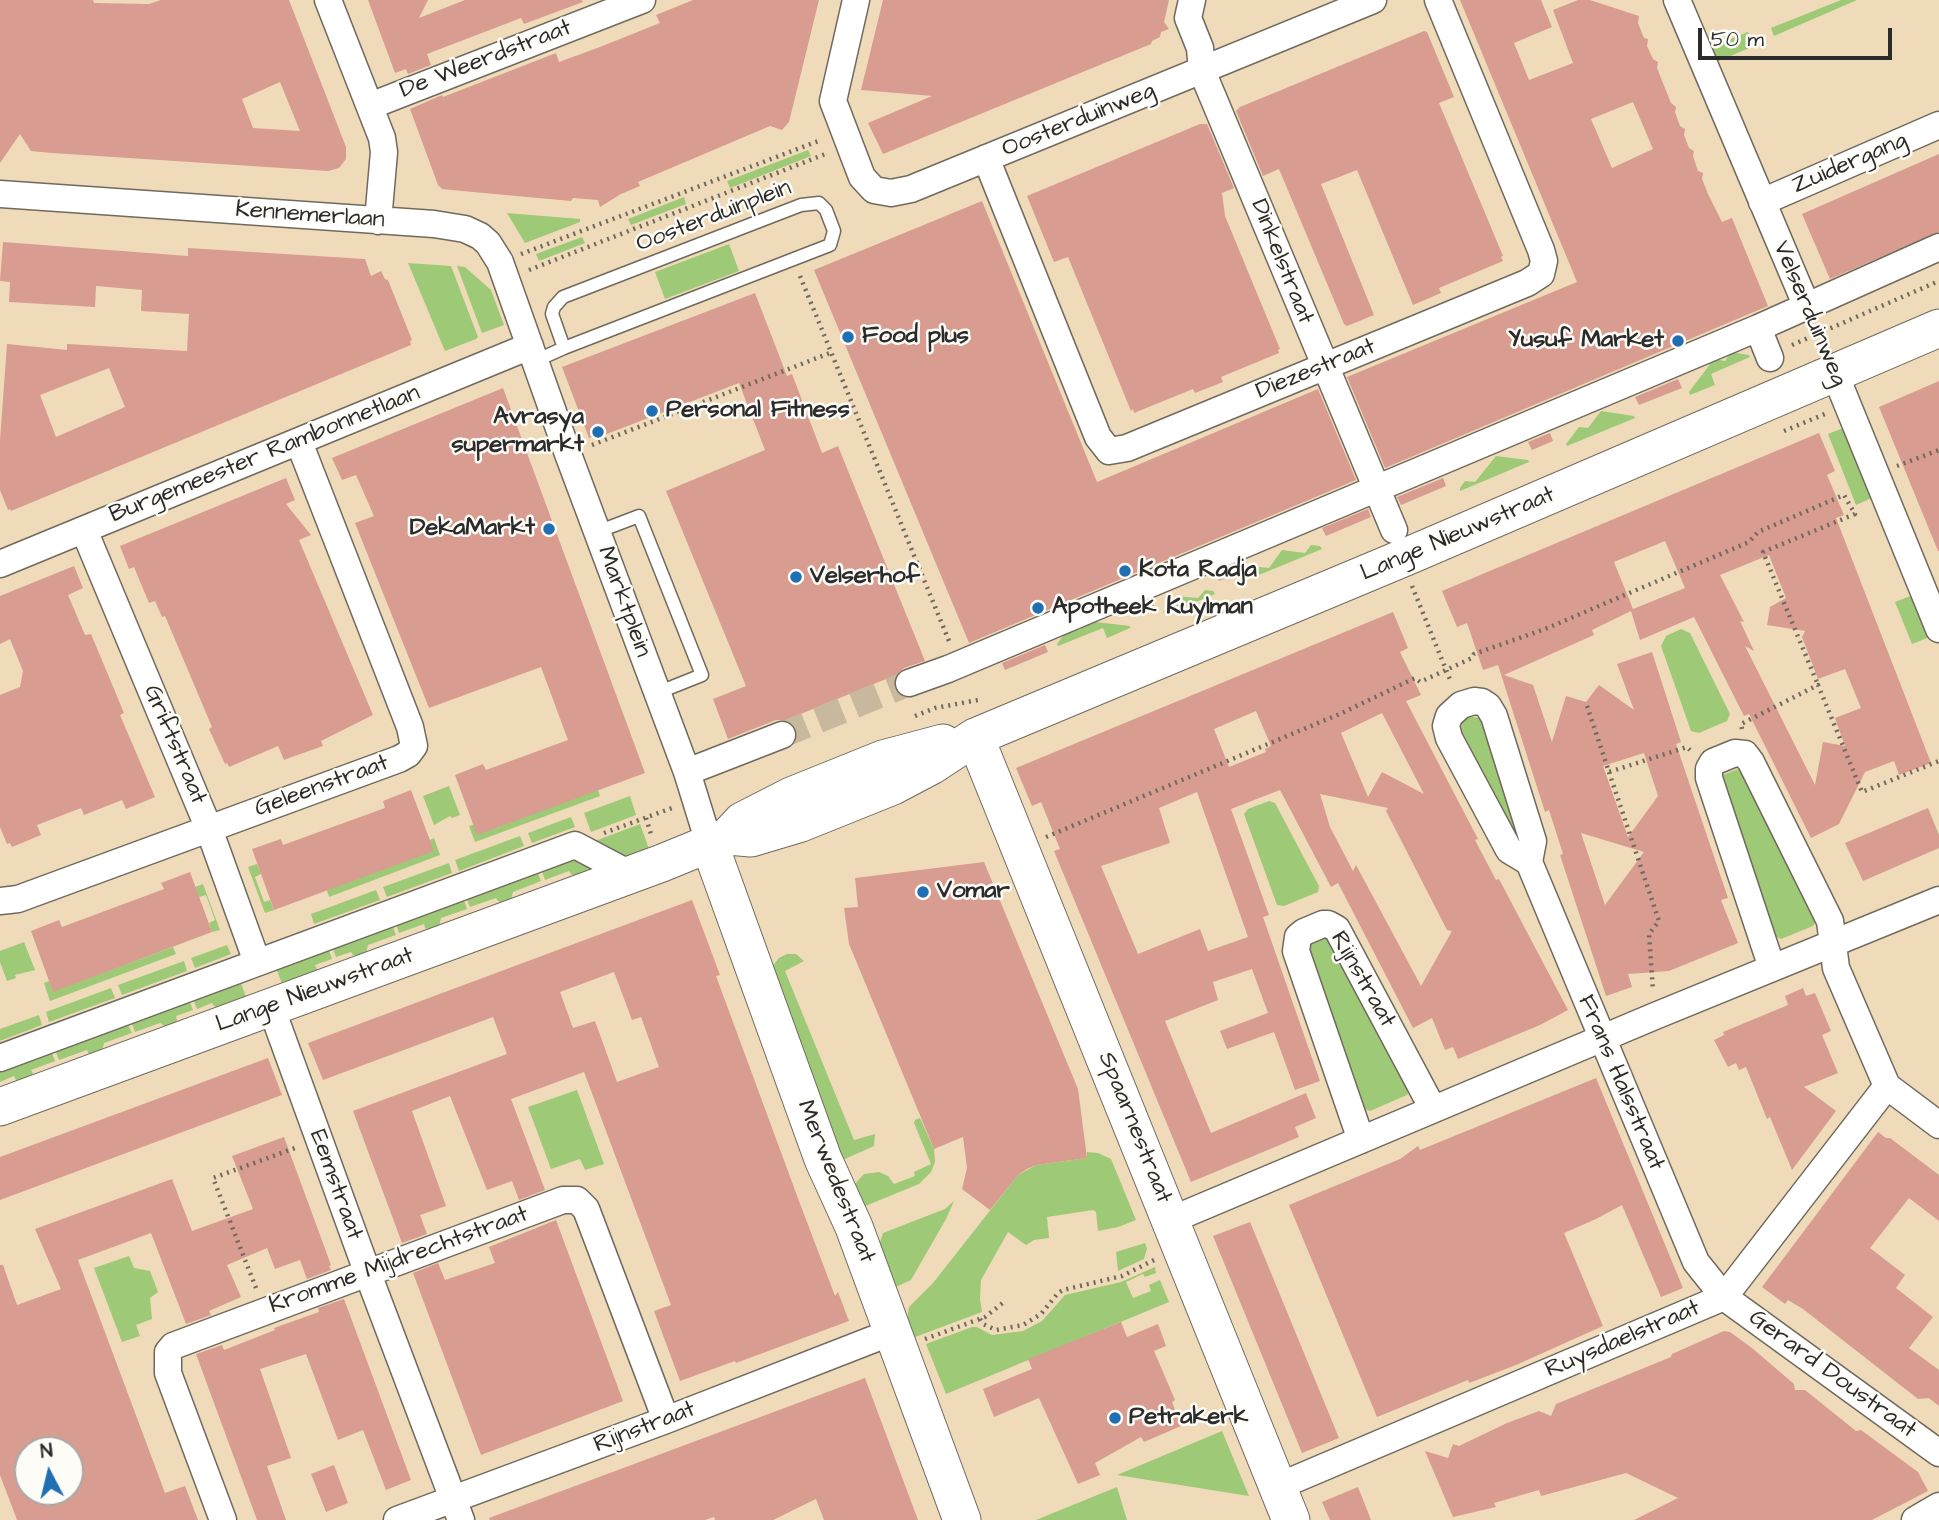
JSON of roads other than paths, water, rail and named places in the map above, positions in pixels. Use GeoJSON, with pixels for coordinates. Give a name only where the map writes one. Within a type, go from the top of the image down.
{"type":"FeatureCollection","features":[{"type":"Feature","properties":{"kind":"street"},"geometry":{"type":"LineString","coordinates":[[328,0],[382,138],[384,152],[378,221]]}},
{"type":"Feature","properties":{"kind":"street","name":"De Weerdstraat"},"geometry":{"type":"LineString","coordinates":[[370,106],[605,7],[642,0]]}},
{"type":"Feature","properties":{"kind":"street","name":"Oosterduinweg"},"geometry":{"type":"LineString","coordinates":[[856,0],[833,101],[862,177],[874,190],[891,193],[911,189],[1373,0]]}},
{"type":"Feature","properties":{"kind":"street","name":"Dinkelstraat"},"geometry":{"type":"LineString","coordinates":[[1192,0],[1188,18],[1200,48],[1202,71],[1394,530]]}},
{"type":"Feature","properties":{"kind":"street","name":"Diezestraat"},"geometry":{"type":"LineString","coordinates":[[986,158],[1098,437],[1109,451],[1126,448],[1527,283],[1541,274],[1541,250],[1438,0]]}},
{"type":"Feature","properties":{"kind":"street","name":"Velserduinweg"},"geometry":{"type":"LineString","coordinates":[[1677,0],[1807,307]]}},
{"type":"Feature","properties":{"kind":"street","name":"Zuidergang"},"geometry":{"type":"LineString","coordinates":[[1762,202],[1939,125]]}},
{"type":"Feature","properties":{"kind":"street","name":"Kennemerlaan"},"geometry":{"type":"LineString","coordinates":[[0,194],[465,229],[488,243],[503,270],[533,354]]}},
{"type":"Feature","properties":{"kind":"street"},"geometry":{"type":"LineString","coordinates":[[909,683],[1758,328],[1939,247]]}},
{"type":"Feature","properties":{"kind":"street"},"geometry":{"type":"LineString","coordinates":[[1758,328],[1776,353]]}},
{"type":"Feature","properties":{"kind":"street","name":"Lange Nieuwstraat"},"geometry":{"type":"LineString","coordinates":[[0,1107],[630,874],[718,839],[742,821],[791,796],[883,759],[928,745],[975,737],[1939,328]]}},
{"type":"Feature","properties":{"kind":"street","name":"Burgemeester Rambonnetlaan"},"geometry":{"type":"LineString","coordinates":[[0,564],[299,442],[533,354]]}},
{"type":"Feature","properties":{"kind":"street","name":"Marktplein"},"geometry":{"type":"LineString","coordinates":[[533,354],[687,772],[718,839]]}},
{"type":"Feature","properties":{"kind":"street","name":"Velserduinweg"},"geometry":{"type":"LineString","coordinates":[[1835,374],[1934,600],[1939,629]]}},
{"type":"Feature","properties":{"kind":"street","name":"Geleenstraat"},"geometry":{"type":"LineString","coordinates":[[0,901],[18,899],[399,758],[408,754],[414,746],[410,727],[299,442]]}},
{"type":"Feature","properties":{"kind":"street","name":"Griftstraat"},"geometry":{"type":"LineString","coordinates":[[84,530],[209,829],[257,962]]}},
{"type":"Feature","properties":{"kind":"street","name":"Frans Halsstraat"},"geometry":{"type":"LineString","coordinates":[[1529,862],[1509,850],[1449,738],[1446,726],[1449,716],[1461,705],[1474,701],[1482,702],[1494,716],[1533,841],[1529,862],[1696,1262],[1724,1297]]}},
{"type":"Feature","properties":{"kind":"street"},"geometry":{"type":"LineString","coordinates":[[687,772],[782,735]]}},
{"type":"Feature","properties":{"kind":"street","name":"Spaarnestraat"},"geometry":{"type":"LineString","coordinates":[[975,737],[1284,1504]]}},
{"type":"Feature","properties":{"kind":"street"},"geometry":{"type":"LineString","coordinates":[[1772,968],[1709,778],[1709,769],[1713,762],[1724,756],[1745,754],[1751,762],[1830,921],[1836,968],[1887,1086],[1939,1125]]}},
{"type":"Feature","properties":{"kind":"street","name":"Merwedestraat"},"geometry":{"type":"LineString","coordinates":[[718,839],[823,1158],[854,1227],[962,1520]]}},
{"type":"Feature","properties":{"kind":"street","name":"Lange Nieuwstraat"},"geometry":{"type":"LineString","coordinates":[[0,1058],[575,845],[630,874]]}},
{"type":"Feature","properties":{"kind":"street"},"geometry":{"type":"LineString","coordinates":[[1176,1234],[1361,1140],[1939,900]]}},
{"type":"Feature","properties":{"kind":"street","name":"Rijnstraat"},"geometry":{"type":"LineString","coordinates":[[1361,1140],[1296,951],[1298,937],[1322,924],[1328,923],[1337,929],[1433,1109]]}},
{"type":"Feature","properties":{"kind":"street","name":"Eemstraat"},"geometry":{"type":"LineString","coordinates":[[271,1007],[457,1510]]}},
{"type":"Feature","properties":{"kind":"street","name":"Ruysdaelstraat"},"geometry":{"type":"LineString","coordinates":[[1284,1504],[1724,1297],[1887,1086]]}},
{"type":"Feature","properties":{"kind":"street","name":"Kromme Mijdrechtstraat"},"geometry":{"type":"LineString","coordinates":[[223,1520],[168,1373],[168,1352],[173,1346],[563,1200],[577,1200],[586,1209],[666,1420]]}},
{"type":"Feature","properties":{"kind":"street","name":"Gerard Doustraat"},"geometry":{"type":"LineString","coordinates":[[1724,1297],[1939,1453]]}},
{"type":"Feature","properties":{"kind":"street","name":"Rijnstraat"},"geometry":{"type":"LineString","coordinates":[[397,1520],[457,1510],[666,1420],[896,1342]]}},
{"type":"Feature","properties":{"kind":"street"},"geometry":{"type":"LineString","coordinates":[[1915,1520],[1939,1506]]}},
{"type":"Feature","properties":{"kind":"lane","name":"Oosterduinplein"},"geometry":{"type":"LineString","coordinates":[[533,354],[564,348],[820,250],[833,242],[834,231],[826,210],[819,203],[802,205],[563,297],[557,302],[552,314],[564,348]]}},
{"type":"Feature","properties":{"kind":"lane"},"geometry":{"type":"LineString","coordinates":[[597,532],[639,516],[702,675],[657,693]]}},
{"type":"Feature","properties":{"kind":"tunnel"},"geometry":{"type":"LineString","coordinates":[[782,735],[909,683]]}},
{"type":"Feature","properties":{"kind":"place","name":"Food plus"},"geometry":{"type":"Point","coordinates":[848,337]}},
{"type":"Feature","properties":{"kind":"place","name":"Yusuf Market"},"geometry":{"type":"Point","coordinates":[1678,341]}},
{"type":"Feature","properties":{"kind":"place","name":"Personal Fitness"},"geometry":{"type":"Point","coordinates":[652,411]}},
{"type":"Feature","properties":{"kind":"place","name":"Avrasya supermarkt"},"geometry":{"type":"Point","coordinates":[598,432]}},
{"type":"Feature","properties":{"kind":"place","name":"DekaMarkt"},"geometry":{"type":"Point","coordinates":[549,529]}},
{"type":"Feature","properties":{"kind":"place","name":"Kota Radja"},"geometry":{"type":"Point","coordinates":[1125,571]}},
{"type":"Feature","properties":{"kind":"place","name":"Velserhof"},"geometry":{"type":"Point","coordinates":[796,577]}},
{"type":"Feature","properties":{"kind":"place","name":"Apotheek Kuylman"},"geometry":{"type":"Point","coordinates":[1038,608]}},
{"type":"Feature","properties":{"kind":"place","name":"Vomar"},"geometry":{"type":"Point","coordinates":[923,892]}},
{"type":"Feature","properties":{"kind":"place","name":"Petrakerk"},"geometry":{"type":"Point","coordinates":[1115,1418]}}]}
